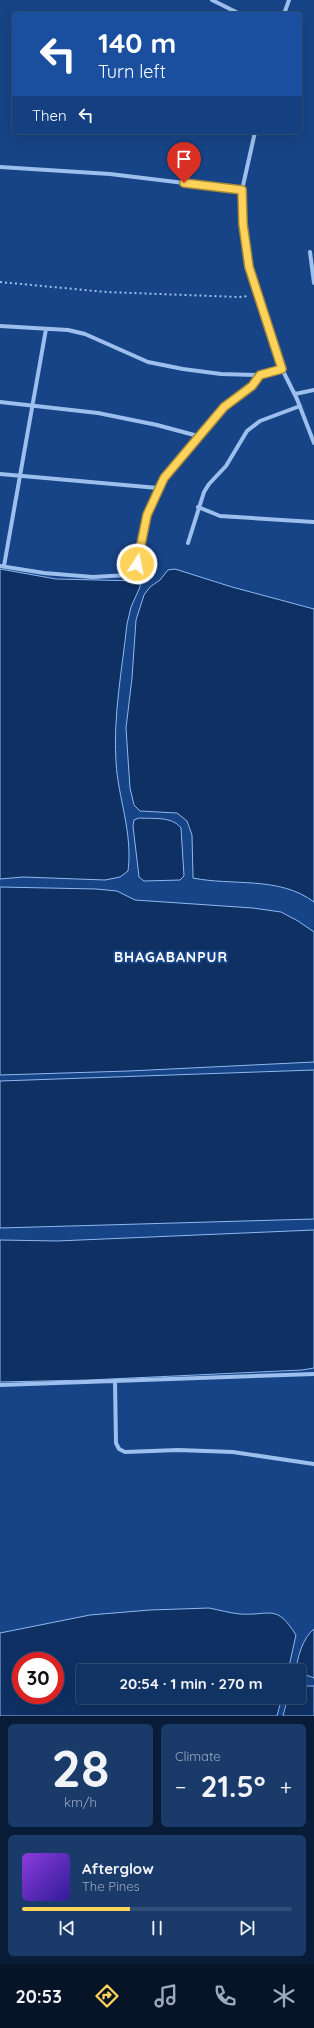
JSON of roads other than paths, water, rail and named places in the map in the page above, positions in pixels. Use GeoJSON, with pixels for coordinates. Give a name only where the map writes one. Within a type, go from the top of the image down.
{"type":"FeatureCollection","features":[{"type":"Feature","properties":{"kind":"street"},"geometry":{"type":"LineString","coordinates":[[212,0],[236,12]]}},
{"type":"Feature","properties":{"kind":"street"},"geometry":{"type":"LineString","coordinates":[[285,12],[289,0]]}},
{"type":"Feature","properties":{"kind":"street"},"geometry":{"type":"LineString","coordinates":[[255,134],[242,190],[243,224],[249,267],[282,369],[295,394],[314,443]]}},
{"type":"Feature","properties":{"kind":"street"},"geometry":{"type":"LineString","coordinates":[[0,167],[110,174],[242,190]]}},
{"type":"Feature","properties":{"kind":"street"},"geometry":{"type":"LineString","coordinates":[[310,252],[314,283]]}},
{"type":"Feature","properties":{"kind":"street"},"geometry":{"type":"LineString","coordinates":[[0,326],[46,329],[85,334],[148,362],[221,374],[260,375],[282,369]]}},
{"type":"Feature","properties":{"kind":"street"},"geometry":{"type":"LineString","coordinates":[[46,329],[20,476],[2,566],[44,573],[93,577],[128,575],[134,571],[137,564],[147,515],[158,488],[169,470],[224,407],[252,386],[260,375]]}},
{"type":"Feature","properties":{"kind":"street"},"geometry":{"type":"LineString","coordinates":[[295,394],[314,390]]}},
{"type":"Feature","properties":{"kind":"street"},"geometry":{"type":"LineString","coordinates":[[0,402],[121,417],[198,436]]}},
{"type":"Feature","properties":{"kind":"street"},"geometry":{"type":"LineString","coordinates":[[188,543],[198,507],[209,484],[226,466],[246,431],[252,425],[300,406]]}},
{"type":"Feature","properties":{"kind":"street"},"geometry":{"type":"LineString","coordinates":[[0,474],[158,488]]}},
{"type":"Feature","properties":{"kind":"street"},"geometry":{"type":"LineString","coordinates":[[198,507],[220,516],[314,522]]}},
{"type":"Feature","properties":{"kind":"street"},"geometry":{"type":"LineString","coordinates":[[0,1385],[314,1374]]}},
{"type":"Feature","properties":{"kind":"street"},"geometry":{"type":"LineString","coordinates":[[115,1382],[116,1443],[119,1449],[125,1452],[178,1450],[227,1451],[314,1464]]}},
{"type":"Feature","properties":{"kind":"water"},"geometry":{"type":"Polygon","coordinates":[[[0,569],[56,579],[140,581],[140,587],[131,607],[127,624],[118,693],[115,745],[116,762],[119,789],[129,843],[128,871],[120,877],[105,880],[23,877],[0,879],[0,569]]]}},
{"type":"Feature","properties":{"kind":"water"},"geometry":{"type":"Polygon","coordinates":[[[175,569],[232,587],[314,609],[314,902],[301,894],[286,888],[271,885],[193,878],[192,835],[187,821],[177,813],[140,811],[134,805],[130,788],[126,728],[132,678],[136,620],[144,595],[150,587],[160,580],[168,570],[175,569]]]}},
{"type":"Feature","properties":{"kind":"water"},"geometry":{"type":"Polygon","coordinates":[[[139,818],[156,818],[167,820],[177,824],[181,828],[184,876],[180,880],[144,881],[139,877],[133,826],[134,820],[139,818]]]}},
{"type":"Feature","properties":{"kind":"water"},"geometry":{"type":"Polygon","coordinates":[[[0,887],[96,889],[117,891],[135,900],[253,908],[281,912],[298,921],[314,932],[314,1062],[129,1071],[0,1075],[0,887]]]}},
{"type":"Feature","properties":{"kind":"water"},"geometry":{"type":"Polygon","coordinates":[[[314,1070],[314,1219],[0,1228],[0,1081],[314,1070]]]}},
{"type":"Feature","properties":{"kind":"water"},"geometry":{"type":"Polygon","coordinates":[[[314,1230],[314,1368],[302,1370],[89,1380],[0,1382],[0,1240],[57,1241],[314,1230]]]}},
{"type":"Feature","properties":{"kind":"water"},"geometry":{"type":"Polygon","coordinates":[[[209,1608],[240,1614],[272,1613],[278,1615],[283,1618],[296,1635],[290,1664],[76,1664],[76,1704],[280,1704],[277,1716],[0,1716],[0,1633],[90,1615],[150,1610],[209,1608]]]}},
{"type":"Feature","properties":{"kind":"water"},"geometry":{"type":"Polygon","coordinates":[[[314,1629],[314,1678],[306,1675],[306,1664],[297,1664],[301,1648],[314,1629]]]}},
{"type":"Feature","properties":{"kind":"water"},"geometry":{"type":"Polygon","coordinates":[[[306,1686],[314,1686],[314,1716],[283,1716],[286,1704],[306,1704],[306,1686]]]}},
{"type":"Feature","properties":{"kind":"district","name":"BHAGABANPUR"},"geometry":{"type":"Point","coordinates":[171,957]}}]}
